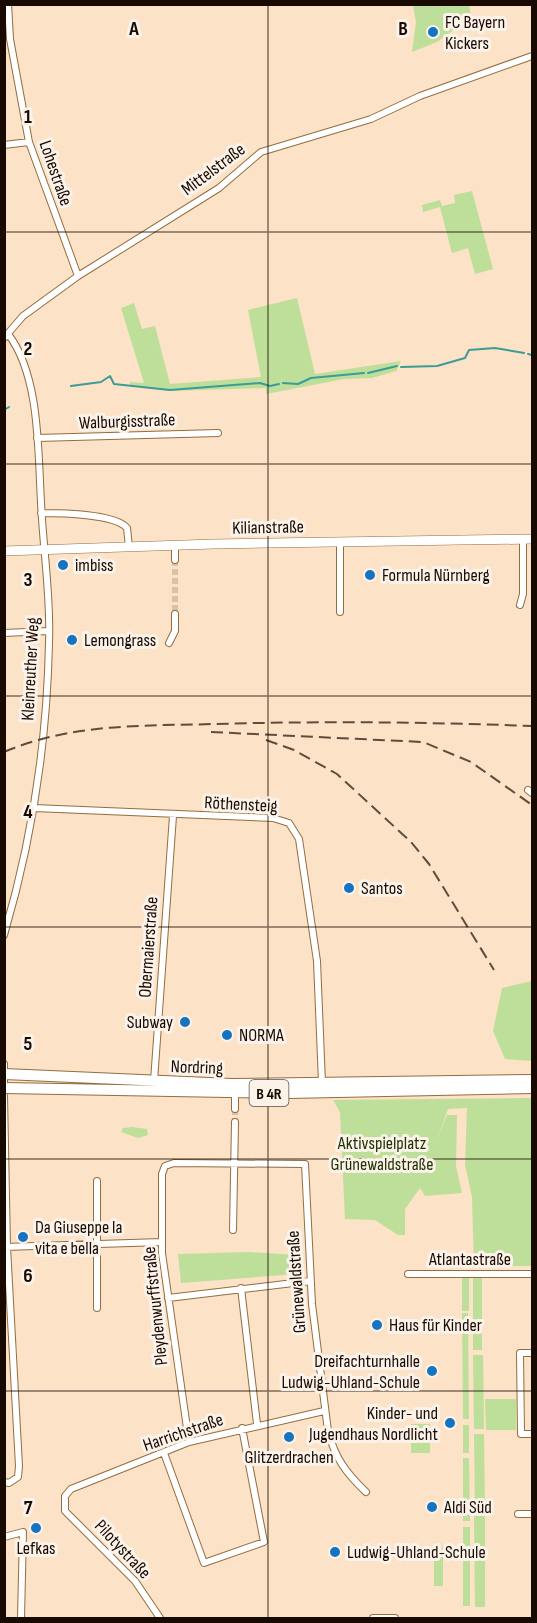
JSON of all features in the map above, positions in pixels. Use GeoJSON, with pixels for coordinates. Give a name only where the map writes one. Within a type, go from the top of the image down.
{"type":"FeatureCollection","features":[{"type":"Feature","properties":{"kind":"main road","name":"Kilianstraße"},"geometry":{"type":"LineString","coordinates":[[4,551],[175,545],[528,539]]}},
{"type":"Feature","properties":{"kind":"main road","name":"Nordring"},"geometry":{"type":"LineString","coordinates":[[5,1071],[154,1082],[322,1084],[532,1080]]}},
{"type":"Feature","properties":{"kind":"main road","name":"Nordring"},"geometry":{"type":"LineString","coordinates":[[4,1087],[235,1092],[532,1088]]}},
{"type":"Feature","properties":{"kind":"street","name":"Lohestraße"},"geometry":{"type":"LineString","coordinates":[[8,4],[10,39],[29,141],[78,276]]}},
{"type":"Feature","properties":{"kind":"street","name":"Mittelstraße"},"geometry":{"type":"LineString","coordinates":[[6,336],[23,316],[78,276],[204,198],[252,157],[270,147],[371,119],[420,96],[532,56]]}},
{"type":"Feature","properties":{"kind":"street"},"geometry":{"type":"LineString","coordinates":[[4,145],[29,141]]}},
{"type":"Feature","properties":{"kind":"street","name":"Kleinreuther Weg"},"geometry":{"type":"LineString","coordinates":[[4,935],[34,808],[48,677],[49,632],[37,438],[31,392],[17,346],[6,336]]}},
{"type":"Feature","properties":{"kind":"street","name":"Walburgisstraße"},"geometry":{"type":"LineString","coordinates":[[37,438],[218,433]]}},
{"type":"Feature","properties":{"kind":"street"},"geometry":{"type":"LineString","coordinates":[[41,513],[73,514],[118,522],[127,528],[129,547]]}},
{"type":"Feature","properties":{"kind":"street"},"geometry":{"type":"LineString","coordinates":[[520,605],[528,539]]}},
{"type":"Feature","properties":{"kind":"street"},"geometry":{"type":"LineString","coordinates":[[340,542],[340,612]]}},
{"type":"Feature","properties":{"kind":"street"},"geometry":{"type":"LineString","coordinates":[[175,545],[175,560]]}},
{"type":"Feature","properties":{"kind":"street"},"geometry":{"type":"LineString","coordinates":[[169,642],[175,631],[175,614]]}},
{"type":"Feature","properties":{"kind":"street"},"geometry":{"type":"LineString","coordinates":[[4,633],[49,632]]}},
{"type":"Feature","properties":{"kind":"street","name":"Röthensteig"},"geometry":{"type":"LineString","coordinates":[[34,808],[172,816],[281,819],[289,823],[297,834],[317,960],[322,1084]]}},
{"type":"Feature","properties":{"kind":"street","name":"Obermaierstraße"},"geometry":{"type":"LineString","coordinates":[[154,1082],[172,816]]}},
{"type":"Feature","properties":{"kind":"street"},"geometry":{"type":"LineString","coordinates":[[4,1087],[5,1071]]}},
{"type":"Feature","properties":{"kind":"street"},"geometry":{"type":"LineString","coordinates":[[235,1092],[235,1109]]}},
{"type":"Feature","properties":{"kind":"street"},"geometry":{"type":"LineString","coordinates":[[4,1096],[6,1247],[18,1477],[9,1483],[4,1482]]}},
{"type":"Feature","properties":{"kind":"street"},"geometry":{"type":"LineString","coordinates":[[232,1230],[235,1122]]}},
{"type":"Feature","properties":{"kind":"street","name":"Pleydenwurffstraße"},"geometry":{"type":"LineString","coordinates":[[189,1442],[162,1242],[162,1174],[165,1166],[174,1163],[235,1163]]}},
{"type":"Feature","properties":{"kind":"street","name":"Grünewaldstraße"},"geometry":{"type":"LineString","coordinates":[[235,1163],[305,1164],[310,1281],[324,1411],[333,1451],[339,1462],[366,1492]]}},
{"type":"Feature","properties":{"kind":"street"},"geometry":{"type":"LineString","coordinates":[[97,1181],[97,1308]]}},
{"type":"Feature","properties":{"kind":"street"},"geometry":{"type":"LineString","coordinates":[[6,1247],[162,1242]]}},
{"type":"Feature","properties":{"kind":"street","name":"Atlantastraße"},"geometry":{"type":"LineString","coordinates":[[408,1274],[532,1274]]}},
{"type":"Feature","properties":{"kind":"street"},"geometry":{"type":"LineString","coordinates":[[168,1298],[310,1281]]}},
{"type":"Feature","properties":{"kind":"street"},"geometry":{"type":"LineString","coordinates":[[241,1288],[257,1424]]}},
{"type":"Feature","properties":{"kind":"street"},"geometry":{"type":"LineString","coordinates":[[532,1353],[520,1353],[521,1434],[532,1434]]}},
{"type":"Feature","properties":{"kind":"street","name":"Harrichstraße"},"geometry":{"type":"LineString","coordinates":[[63,1503],[71,1489],[189,1442],[257,1424],[324,1411]]}},
{"type":"Feature","properties":{"kind":"street"},"geometry":{"type":"LineString","coordinates":[[164,1453],[204,1563],[264,1542],[242,1428]]}},
{"type":"Feature","properties":{"kind":"street","name":"Pilotystraße"},"geometry":{"type":"LineString","coordinates":[[63,1503],[65,1510],[135,1581],[160,1618]]}},
{"type":"Feature","properties":{"kind":"street"},"geometry":{"type":"LineString","coordinates":[[518,1514],[532,1514]]}},
{"type":"Feature","properties":{"kind":"street"},"geometry":{"type":"LineString","coordinates":[[4,1537],[23,1532],[21,1618]]}},
{"type":"Feature","properties":{"kind":"street"},"geometry":{"type":"LineString","coordinates":[[373,1618],[395,1618]]}},
{"type":"Feature","properties":{"kind":"green space","name":"FC Bayern Kickers"},"geometry":{"type":"Polygon","coordinates":[[[413,5],[469,5],[471,17],[437,42],[412,52],[416,22],[413,5]]]}},
{"type":"Feature","properties":{"kind":"green space"},"geometry":{"type":"Polygon","coordinates":[[[472,191],[493,269],[475,274],[468,248],[452,253],[440,207],[423,212],[422,205],[440,200],[442,206],[455,203],[454,195],[472,191]]]}},
{"type":"Feature","properties":{"kind":"green space"},"geometry":{"type":"Polygon","coordinates":[[[297,298],[315,374],[401,361],[396,371],[372,378],[344,379],[266,394],[266,388],[169,391],[130,386],[130,382],[144,383],[121,308],[134,303],[142,329],[155,326],[170,384],[261,377],[248,310],[297,298]]]}},
{"type":"Feature","properties":{"kind":"green space"},"geometry":{"type":"Polygon","coordinates":[[[532,981],[532,1061],[505,1059],[493,1031],[502,988],[532,981]]]}},
{"type":"Feature","properties":{"kind":"green space","name":"Aktivspielplatz Grünewaldstraße"},"geometry":{"type":"Polygon","coordinates":[[[532,1098],[532,1266],[474,1266],[472,1197],[465,1165],[467,1108],[448,1109],[437,1140],[447,1115],[457,1115],[456,1166],[462,1193],[425,1196],[420,1188],[405,1209],[405,1235],[398,1235],[375,1220],[345,1219],[340,1112],[333,1100],[532,1098]]]}},
{"type":"Feature","properties":{"kind":"green space"},"geometry":{"type":"Polygon","coordinates":[[[123,1128],[147,1129],[148,1135],[138,1138],[121,1132],[123,1128]]]}},
{"type":"Feature","properties":{"kind":"green space"},"geometry":{"type":"Polygon","coordinates":[[[249,1252],[296,1255],[296,1274],[181,1283],[178,1254],[249,1252]]]}},
{"type":"Feature","properties":{"kind":"green space"},"geometry":{"type":"Polygon","coordinates":[[[462,1276],[469,1276],[469,1311],[462,1311],[462,1276]]]}},
{"type":"Feature","properties":{"kind":"green space"},"geometry":{"type":"Polygon","coordinates":[[[473,1276],[482,1276],[482,1350],[473,1350],[473,1276]]]}},
{"type":"Feature","properties":{"kind":"green space"},"geometry":{"type":"Polygon","coordinates":[[[462,1313],[468,1313],[469,1419],[463,1419],[462,1313]]]}},
{"type":"Feature","properties":{"kind":"green space"},"geometry":{"type":"Polygon","coordinates":[[[473,1355],[483,1355],[484,1429],[474,1429],[473,1355]]]}},
{"type":"Feature","properties":{"kind":"green space"},"geometry":{"type":"Polygon","coordinates":[[[485,1399],[516,1399],[516,1430],[486,1430],[485,1399]]]}},
{"type":"Feature","properties":{"kind":"green space"},"geometry":{"type":"Polygon","coordinates":[[[411,1424],[430,1424],[430,1453],[411,1453],[411,1424]]]}},
{"type":"Feature","properties":{"kind":"green space"},"geometry":{"type":"Polygon","coordinates":[[[463,1425],[469,1425],[469,1453],[463,1453],[463,1425]]]}},
{"type":"Feature","properties":{"kind":"green space"},"geometry":{"type":"Polygon","coordinates":[[[474,1434],[484,1434],[485,1510],[475,1511],[474,1434]]]}},
{"type":"Feature","properties":{"kind":"green space"},"geometry":{"type":"Polygon","coordinates":[[[463,1458],[469,1458],[470,1521],[463,1521],[463,1458]]]}},
{"type":"Feature","properties":{"kind":"green space"},"geometry":{"type":"Polygon","coordinates":[[[474,1516],[485,1516],[485,1607],[475,1607],[474,1516]]]}},
{"type":"Feature","properties":{"kind":"green space"},"geometry":{"type":"Polygon","coordinates":[[[463,1527],[470,1527],[470,1606],[463,1606],[463,1527]]]}},
{"type":"Feature","properties":{"kind":"green space"},"geometry":{"type":"Polygon","coordinates":[[[434,1543],[436,1543],[437,1551],[441,1551],[443,1543],[443,1586],[434,1586],[434,1543]]]}},
{"type":"Feature","properties":{"kind":"waterway"},"geometry":{"type":"LineString","coordinates":[[401,367],[437,366],[465,358],[469,350],[495,348],[524,353]]}},
{"type":"Feature","properties":{"kind":"waterway"},"geometry":{"type":"LineString","coordinates":[[528,354],[532,355]]}},
{"type":"Feature","properties":{"kind":"waterway"},"geometry":{"type":"LineString","coordinates":[[368,373],[397,366]]}},
{"type":"Feature","properties":{"kind":"waterway"},"geometry":{"type":"LineString","coordinates":[[283,383],[298,384],[311,378],[364,373]]}},
{"type":"Feature","properties":{"kind":"waterway"},"geometry":{"type":"LineString","coordinates":[[71,386],[101,382],[110,376],[114,384],[170,390],[260,383],[270,386],[279,384]]}},
{"type":"Feature","properties":{"kind":"waterway"},"geometry":{"type":"LineString","coordinates":[[4,410],[9,407]]}},
{"type":"Feature","properties":{"kind":"tunnel"},"geometry":{"type":"LineString","coordinates":[[175,560],[175,614]]}},
{"type":"Feature","properties":{"kind":"tunnel"},"geometry":{"type":"LineString","coordinates":[[235,1109],[235,1122]]}},
{"type":"Feature","properties":{"kind":"railway"},"geometry":{"type":"LineString","coordinates":[[4,752],[56,736],[135,726],[334,722],[532,726]]}},
{"type":"Feature","properties":{"kind":"railway"},"geometry":{"type":"LineString","coordinates":[[211,732],[423,742],[471,762],[532,805]]}},
{"type":"Feature","properties":{"kind":"railway"},"geometry":{"type":"LineString","coordinates":[[266,740],[294,750],[337,774],[411,842],[429,864],[494,970]]}},
{"type":"Feature","properties":{"kind":"place","name":"FC Bayern Kickers"},"geometry":{"type":"Point","coordinates":[433,32]}},
{"type":"Feature","properties":{"kind":"place","name":"imbiss"},"geometry":{"type":"Point","coordinates":[63,565]}},
{"type":"Feature","properties":{"kind":"place","name":"Formula Nürnberg"},"geometry":{"type":"Point","coordinates":[370,575]}},
{"type":"Feature","properties":{"kind":"place","name":"Lemongrass"},"geometry":{"type":"Point","coordinates":[72,640]}},
{"type":"Feature","properties":{"kind":"place","name":"Santos"},"geometry":{"type":"Point","coordinates":[349,888]}},
{"type":"Feature","properties":{"kind":"place","name":"Subway"},"geometry":{"type":"Point","coordinates":[185,1022]}},
{"type":"Feature","properties":{"kind":"place","name":"NORMA"},"geometry":{"type":"Point","coordinates":[227,1035]}},
{"type":"Feature","properties":{"kind":"place","name":"Da Giuseppe la vita e bella"},"geometry":{"type":"Point","coordinates":[23,1237]}},
{"type":"Feature","properties":{"kind":"place","name":"Haus für Kinder"},"geometry":{"type":"Point","coordinates":[377,1325]}},
{"type":"Feature","properties":{"kind":"place","name":"Dreifachturnhalle Ludwig-Uhland-Schule"},"geometry":{"type":"Point","coordinates":[432,1371]}},
{"type":"Feature","properties":{"kind":"place","name":"Kinder- und Jugendhaus Nordlicht"},"geometry":{"type":"Point","coordinates":[450,1423]}},
{"type":"Feature","properties":{"kind":"place","name":"Glitzerdrachen"},"geometry":{"type":"Point","coordinates":[289,1437]}},
{"type":"Feature","properties":{"kind":"place","name":"Aldi Süd"},"geometry":{"type":"Point","coordinates":[432,1507]}},
{"type":"Feature","properties":{"kind":"place","name":"Lefkas"},"geometry":{"type":"Point","coordinates":[36,1528]}},
{"type":"Feature","properties":{"kind":"place","name":"Ludwig-Uhland-Schule"},"geometry":{"type":"Point","coordinates":[335,1552]}}]}
